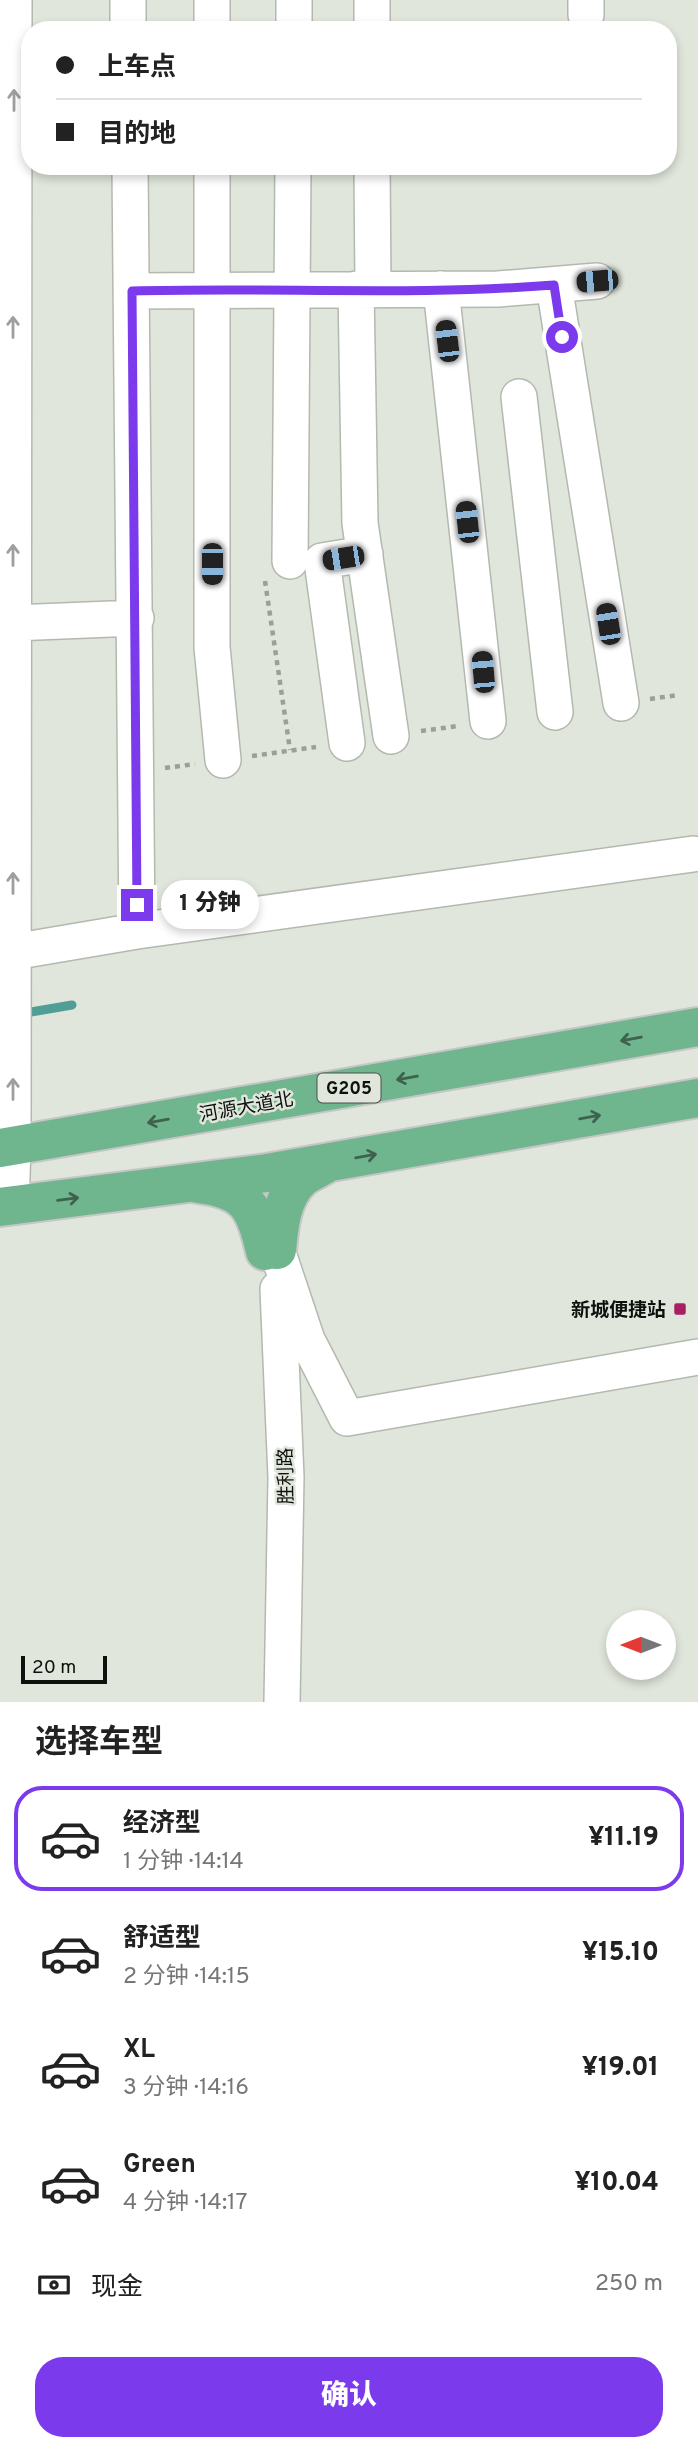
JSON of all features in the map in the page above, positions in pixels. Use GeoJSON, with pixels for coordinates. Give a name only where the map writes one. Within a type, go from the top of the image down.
{"type":"FeatureCollection","features":[{"type":"Feature","properties":{"kind":"highway","name":"河源大道北"},"geometry":{"type":"LineString","coordinates":[[7,1147],[698,1027]]}},
{"type":"Feature","properties":{"kind":"highway"},"geometry":{"type":"LineString","coordinates":[[6,1207],[328,1163],[698,1098]]}},
{"type":"Feature","properties":{"kind":"highway"},"geometry":{"type":"LineString","coordinates":[[271,1251],[286,1200],[300,1179],[328,1163]]}},
{"type":"Feature","properties":{"kind":"highway"},"geometry":{"type":"LineString","coordinates":[[189,1183],[217,1186],[240,1196],[258,1219],[271,1251]]}},
{"type":"Feature","properties":{"kind":"street"},"geometry":{"type":"LineString","coordinates":[[6,1207],[13,952],[14,0]]}},
{"type":"Feature","properties":{"kind":"street"},"geometry":{"type":"LineString","coordinates":[[128,0],[128,21]]}},
{"type":"Feature","properties":{"kind":"street"},"geometry":{"type":"LineString","coordinates":[[212,0],[212,21]]}},
{"type":"Feature","properties":{"kind":"street"},"geometry":{"type":"LineString","coordinates":[[294,0],[294,21]]}},
{"type":"Feature","properties":{"kind":"street"},"geometry":{"type":"LineString","coordinates":[[372,0],[372,21]]}},
{"type":"Feature","properties":{"kind":"street"},"geometry":{"type":"LineString","coordinates":[[130,175],[137,932]]}},
{"type":"Feature","properties":{"kind":"street"},"geometry":{"type":"LineString","coordinates":[[212,175],[212,647],[223,760]]}},
{"type":"Feature","properties":{"kind":"street"},"geometry":{"type":"LineString","coordinates":[[290,561],[293,175]]}},
{"type":"Feature","properties":{"kind":"street"},"geometry":{"type":"LineString","coordinates":[[371,175],[365,289],[360,523],[391,736]]}},
{"type":"Feature","properties":{"kind":"street"},"geometry":{"type":"LineString","coordinates":[[132,291],[498,289],[597,281]]}},
{"type":"Feature","properties":{"kind":"street"},"geometry":{"type":"LineString","coordinates":[[554,285],[621,703]]}},
{"type":"Feature","properties":{"kind":"street"},"geometry":{"type":"LineString","coordinates":[[441,289],[488,721]]}},
{"type":"Feature","properties":{"kind":"street"},"geometry":{"type":"LineString","coordinates":[[519,397],[555,712]]}},
{"type":"Feature","properties":{"kind":"street"},"geometry":{"type":"LineString","coordinates":[[347,743],[322,561],[365,554]]}},
{"type":"Feature","properties":{"kind":"street"},"geometry":{"type":"LineString","coordinates":[[13,623],[135,618]]}},
{"type":"Feature","properties":{"kind":"street"},"geometry":{"type":"LineString","coordinates":[[13,952],[137,932],[693,854]]}},
{"type":"Feature","properties":{"kind":"street"},"geometry":{"type":"LineString","coordinates":[[271,1251],[307,1340],[346,1418],[698,1357]]}},
{"type":"Feature","properties":{"kind":"street","name":"胜利路"},"geometry":{"type":"LineString","coordinates":[[271,1251],[275,1468],[271,1702]]}},
{"type":"Feature","properties":{"kind":"street","name":"胜利路"},"geometry":{"type":"LineString","coordinates":[[271,1251],[286,1477],[282,1702]]}},
{"type":"Feature","properties":{"kind":"path"},"geometry":{"type":"LineString","coordinates":[[290,561],[281,561],[263,568],[290,750]]}},
{"type":"Feature","properties":{"kind":"waterway"},"geometry":{"type":"LineString","coordinates":[[25,1013],[72,1005]]}},
{"type":"Feature","properties":{"kind":"place","name":"新城便捷站"},"geometry":{"type":"Point","coordinates":[680,1309]}},
{"type":"Feature","properties":{"kind":"route"},"geometry":{"type":"LineString","coordinates":[[137,905],[132,291],[498,289],[554,285],[562,337]]}}]}
